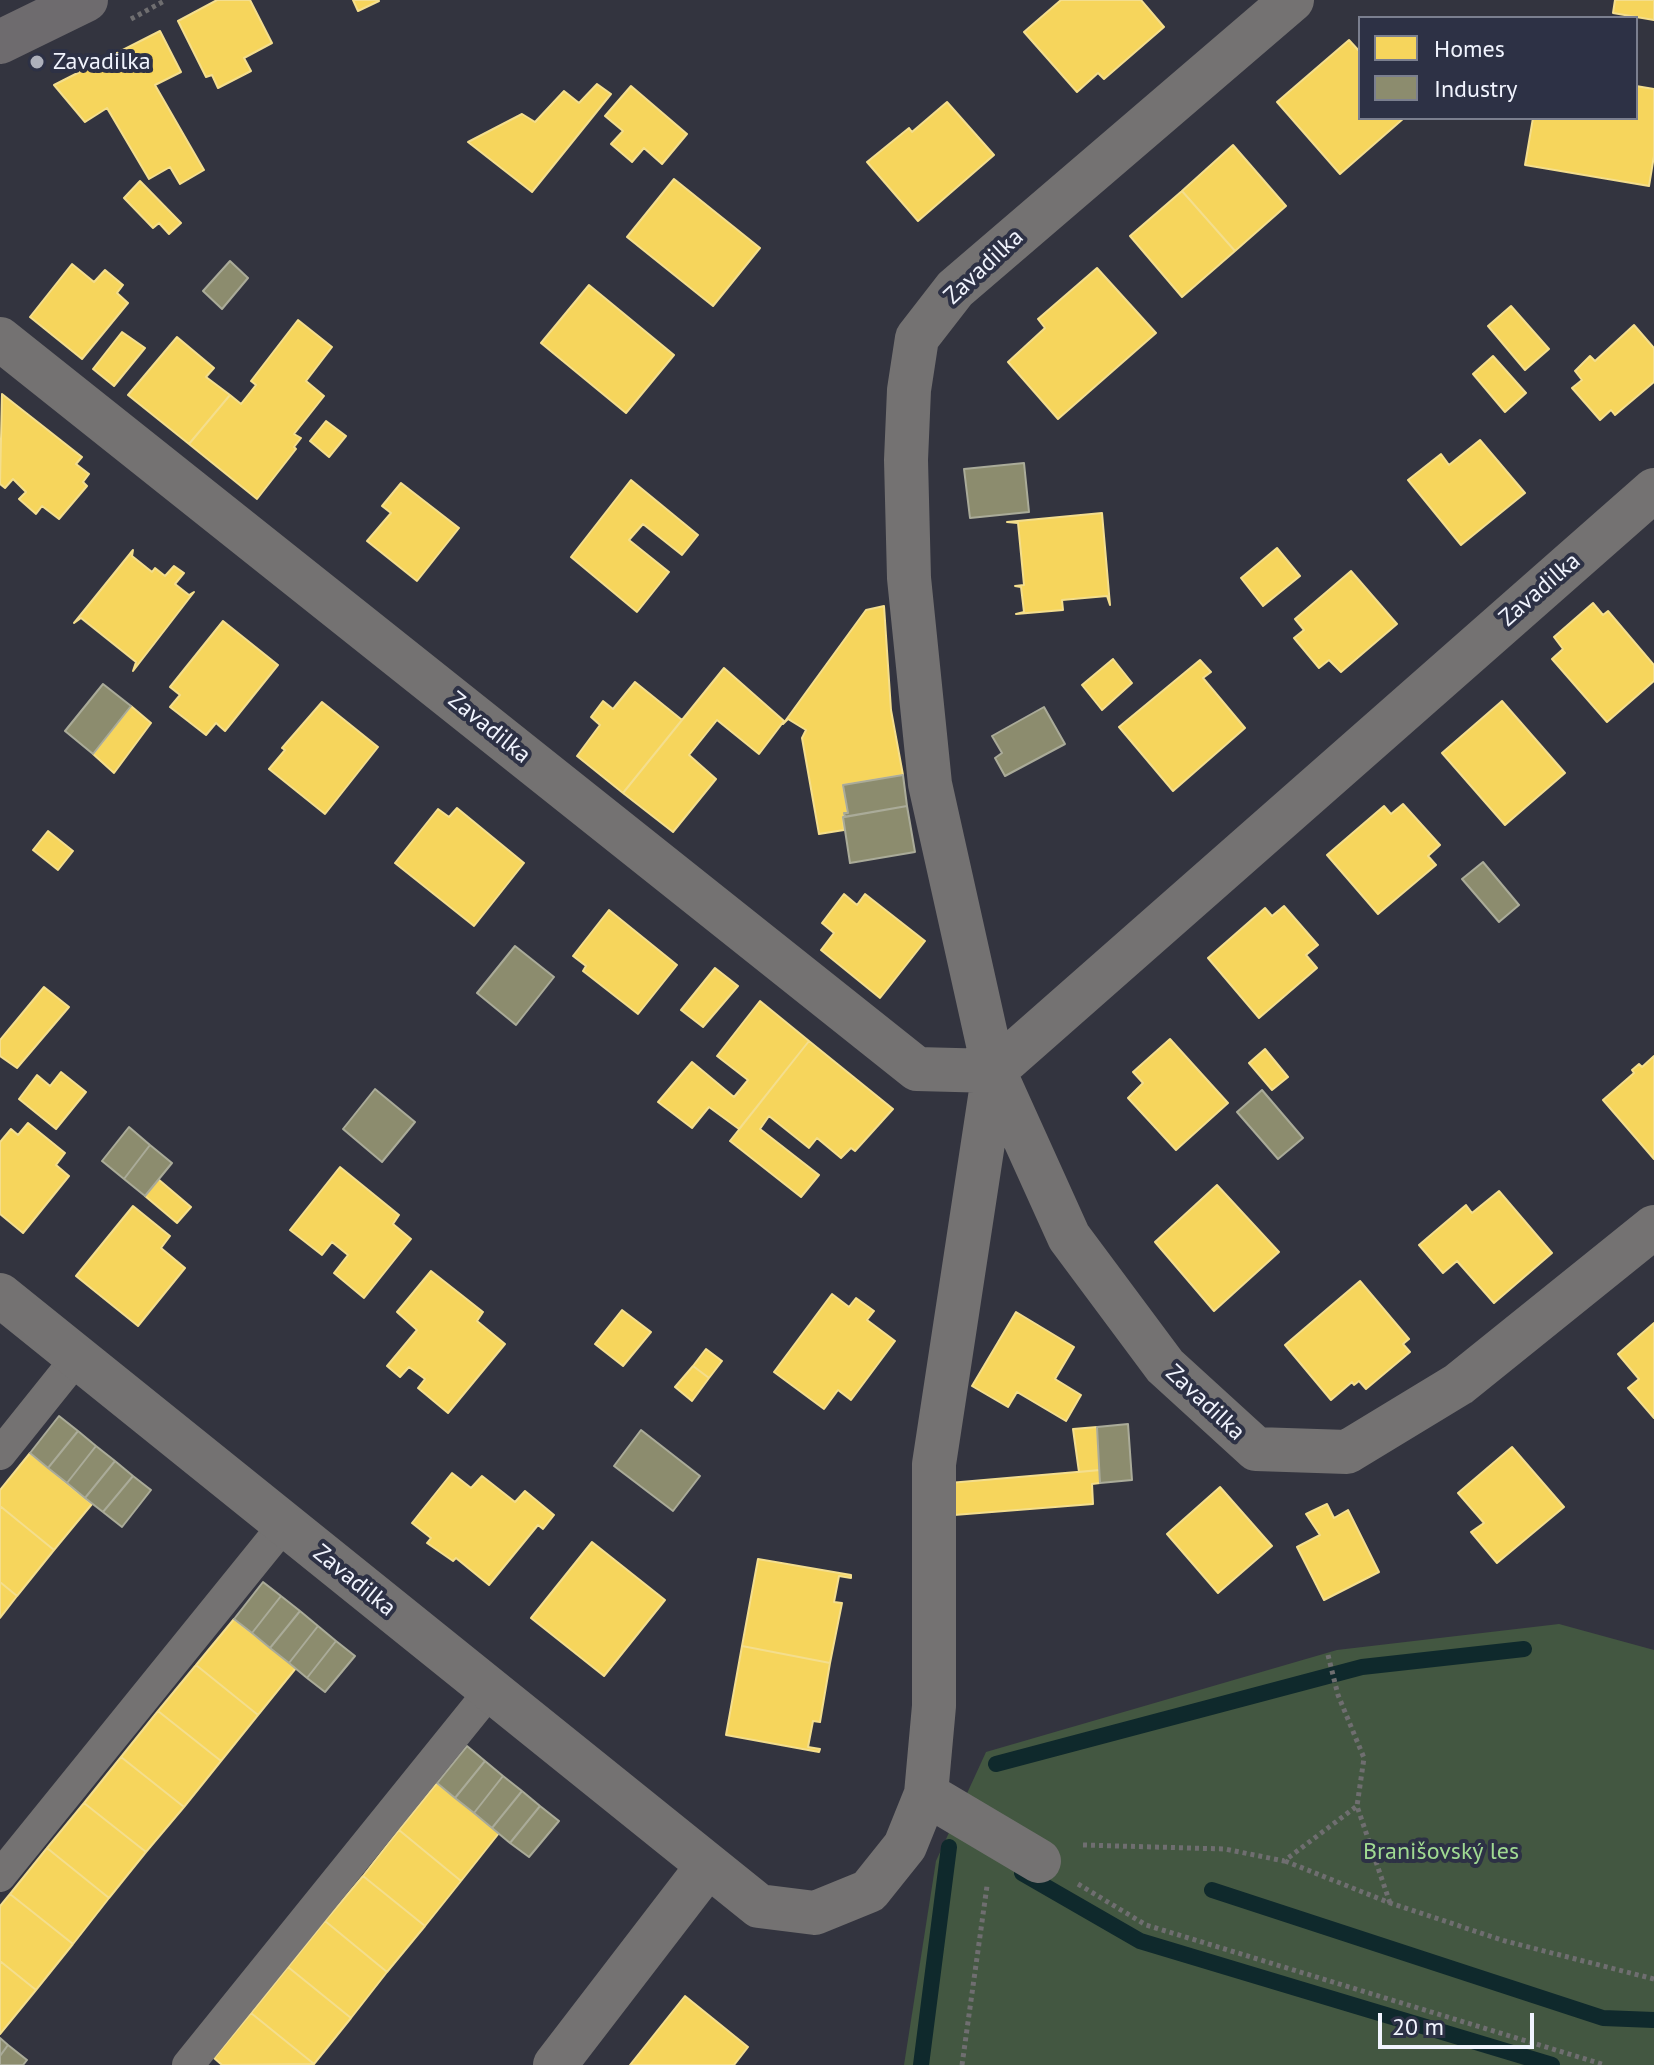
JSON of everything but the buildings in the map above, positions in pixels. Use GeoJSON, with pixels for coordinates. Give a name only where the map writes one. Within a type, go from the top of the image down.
{"type":"FeatureCollection","features":[{"type":"Feature","properties":{"kind":"street"},"geometry":{"type":"LineString","coordinates":[[0,42],[86,0]]}},
{"type":"Feature","properties":{"kind":"street","name":"Zavadilka"},"geometry":{"type":"LineString","coordinates":[[1292,0],[955,289],[917,338],[909,390],[906,460],[910,594],[930,784],[994,1071],[1069,1237],[1165,1366],[1256,1449],[1347,1452],[1459,1384],[1654,1227]]}},
{"type":"Feature","properties":{"kind":"street","name":"Zavadilka"},"geometry":{"type":"LineString","coordinates":[[0,339],[917,1069],[994,1071]]}},
{"type":"Feature","properties":{"kind":"street","name":"Zavadilka"},"geometry":{"type":"LineString","coordinates":[[0,1295],[759,1906],[815,1913],[869,1891],[905,1846],[926,1794],[934,1706],[934,1464],[994,1071],[1654,490]]}},
{"type":"Feature","properties":{"kind":"street"},"geometry":{"type":"LineString","coordinates":[[926,1794],[1014,1845]]}},
{"type":"Feature","properties":{"kind":"street"},"geometry":{"type":"LineString","coordinates":[[555,2065],[707,1867]]}},
{"type":"Feature","properties":{"kind":"lane"},"geometry":{"type":"LineString","coordinates":[[0,1454],[77,1358]]}},
{"type":"Feature","properties":{"kind":"lane"},"geometry":{"type":"LineString","coordinates":[[0,1876],[284,1525]]}},
{"type":"Feature","properties":{"kind":"lane"},"geometry":{"type":"LineString","coordinates":[[188,2065],[490,1691]]}},
{"type":"Feature","properties":{"kind":"path"},"geometry":{"type":"LineString","coordinates":[[1329,1658],[1338,1695],[1364,1758],[1357,1806],[1390,1903]]}},
{"type":"Feature","properties":{"kind":"path"},"geometry":{"type":"LineString","coordinates":[[1284,1861],[1357,1806]]}},
{"type":"Feature","properties":{"kind":"path"},"geometry":{"type":"LineString","coordinates":[[1014,1845],[1225,1849],[1284,1861],[1390,1903],[1505,1941],[1654,1979]]}},
{"type":"Feature","properties":{"kind":"path"},"geometry":{"type":"LineString","coordinates":[[962,2065],[1014,1845]]}},
{"type":"Feature","properties":{"kind":"path"},"geometry":{"type":"LineString","coordinates":[[1014,1845],[1146,1925],[1605,2065]]}},
{"type":"Feature","properties":{"kind":"green space","name":"Branišovský les"},"geometry":{"type":"Polygon","coordinates":[[[1559,1624],[1654,1650],[1654,2065],[904,2065],[936,1861],[986,1752],[1337,1650],[1559,1624]]]}},
{"type":"Feature","properties":{"kind":"waterway"},"geometry":{"type":"LineString","coordinates":[[996,1764],[1362,1667],[1524,1649]]}},
{"type":"Feature","properties":{"kind":"waterway"},"geometry":{"type":"LineString","coordinates":[[921,2065],[949,1847]]}},
{"type":"Feature","properties":{"kind":"waterway"},"geometry":{"type":"LineString","coordinates":[[1022,1873],[1140,1941],[1552,2065]]}},
{"type":"Feature","properties":{"kind":"waterway"},"geometry":{"type":"LineString","coordinates":[[1212,1890],[1603,2018],[1654,2020]]}},
{"type":"Feature","properties":{"kind":"place","name":"Zavadilka"},"geometry":{"type":"Point","coordinates":[37,62]}}]}
